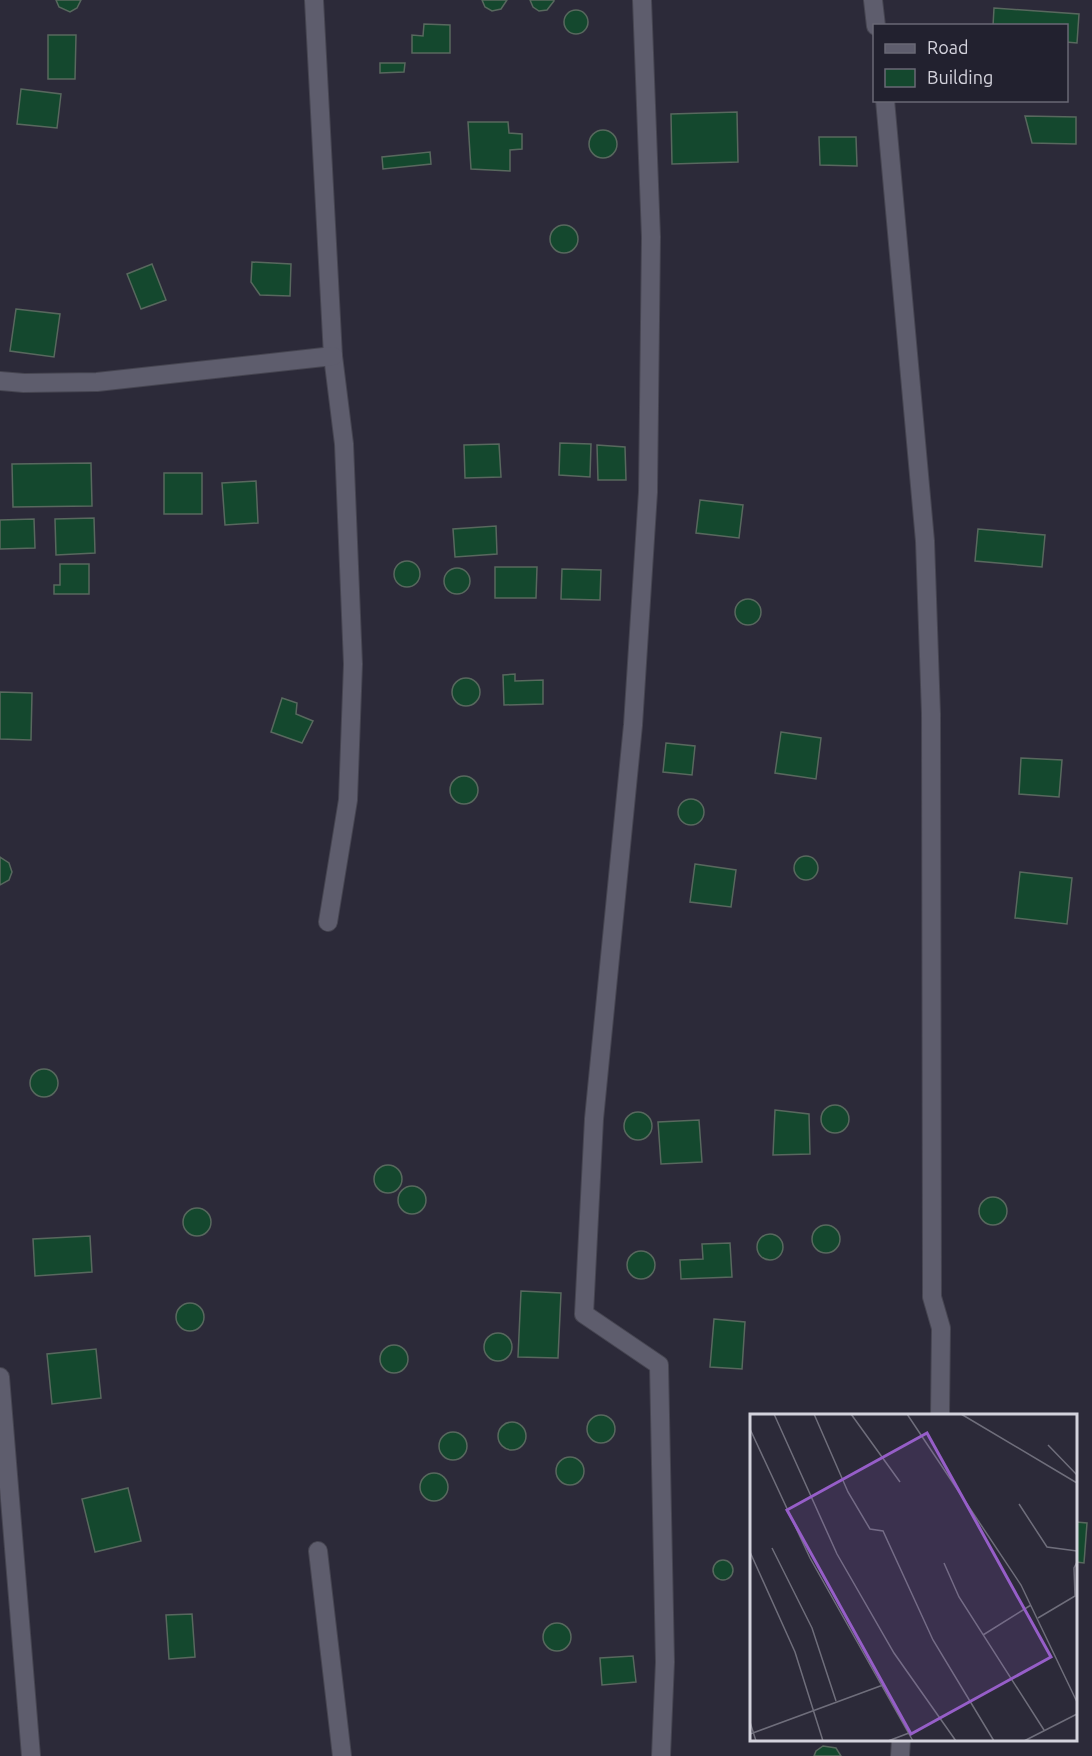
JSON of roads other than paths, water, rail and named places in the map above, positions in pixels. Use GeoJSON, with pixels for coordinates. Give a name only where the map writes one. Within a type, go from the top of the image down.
{"type":"FeatureCollection","features":[{"type":"Feature","properties":{"kind":"street"},"geometry":{"type":"LineString","coordinates":[[315,0],[333,356],[345,444],[353,664],[348,800],[340,862],[328,922]]}},
{"type":"Feature","properties":{"kind":"street"},"geometry":{"type":"LineString","coordinates":[[642,0],[651,247],[648,492],[633,725],[594,1119],[584,1314],[659,1365],[665,1662],[661,1756]]}},
{"type":"Feature","properties":{"kind":"street"},"geometry":{"type":"LineString","coordinates":[[873,0],[876,24]]}},
{"type":"Feature","properties":{"kind":"street"},"geometry":{"type":"LineString","coordinates":[[885,102],[925,542],[931,714],[932,1297],[941,1328],[940,1414]]}},
{"type":"Feature","properties":{"kind":"street"},"geometry":{"type":"LineString","coordinates":[[0,381],[97,382],[333,356]]}},
{"type":"Feature","properties":{"kind":"street"},"geometry":{"type":"LineString","coordinates":[[0,1377],[32,1756]]}},
{"type":"Feature","properties":{"kind":"street"},"geometry":{"type":"LineString","coordinates":[[318,1551],[342,1756]]}},
{"type":"Feature","properties":{"kind":"street"},"geometry":{"type":"LineString","coordinates":[[900,1756],[901,1741]]}}]}
